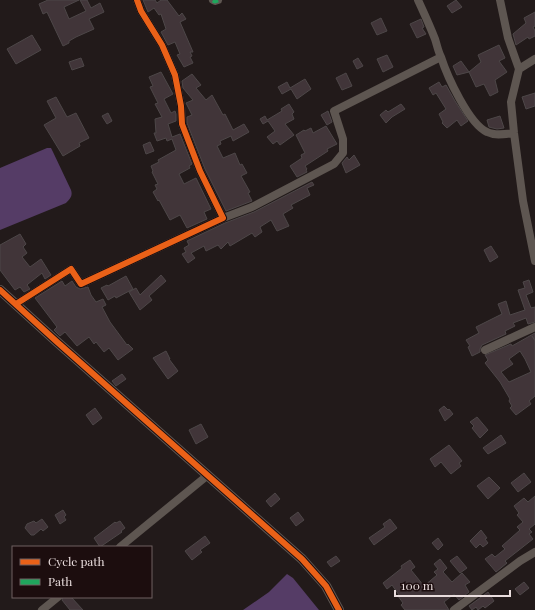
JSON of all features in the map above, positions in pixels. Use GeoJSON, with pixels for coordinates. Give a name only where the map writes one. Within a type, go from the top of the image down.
{"type":"FeatureCollection","features":[{"type":"Feature","properties":{"kind":"street"},"geometry":{"type":"LineString","coordinates":[[137,0],[141,11],[162,45],[175,75],[181,106],[182,124],[200,171],[223,218]]}},
{"type":"Feature","properties":{"kind":"street"},"geometry":{"type":"LineString","coordinates":[[213,0],[218,0]]}},
{"type":"Feature","properties":{"kind":"street"},"geometry":{"type":"LineString","coordinates":[[418,0],[436,40],[441,57],[468,114],[476,125],[493,135],[514,133]]}},
{"type":"Feature","properties":{"kind":"street"},"geometry":{"type":"LineString","coordinates":[[500,0],[508,38],[519,69],[511,102],[523,200],[535,261]]}},
{"type":"Feature","properties":{"kind":"street"},"geometry":{"type":"LineString","coordinates":[[16,304],[71,269],[81,284],[223,218],[252,207],[334,164],[343,153],[343,139],[334,112],[441,57]]}},
{"type":"Feature","properties":{"kind":"street"},"geometry":{"type":"LineString","coordinates":[[519,69],[535,59]]}},
{"type":"Feature","properties":{"kind":"street"},"geometry":{"type":"LineString","coordinates":[[0,290],[302,559],[326,586],[339,610]]}},
{"type":"Feature","properties":{"kind":"street"},"geometry":{"type":"LineString","coordinates":[[485,350],[535,327]]}},
{"type":"Feature","properties":{"kind":"street"},"geometry":{"type":"LineString","coordinates":[[121,546],[208,475]]}},
{"type":"Feature","properties":{"kind":"street"},"geometry":{"type":"LineString","coordinates":[[454,610],[520,561],[535,552]]}},
{"type":"Feature","properties":{"kind":"street"},"geometry":{"type":"LineString","coordinates":[[42,610],[57,598]]}},
{"type":"Feature","properties":{"kind":"shaded area"},"geometry":{"type":"Polygon","coordinates":[[[47,148],[51,148],[53,152],[71,190],[71,197],[66,203],[0,230],[0,168],[47,148]]]}},
{"type":"Feature","properties":{"kind":"shaded area"},"geometry":{"type":"Polygon","coordinates":[[[287,574],[293,578],[319,610],[243,610],[269,592],[287,574]]]}},
{"type":"Feature","properties":{"kind":"building"},"geometry":{"type":"Polygon","coordinates":[[[48,0],[79,0],[64,7],[69,19],[86,11],[80,0],[87,0],[91,8],[100,3],[104,12],[89,19],[94,29],[76,37],[63,46],[47,12],[43,14],[39,4],[48,0]]]}},
{"type":"Feature","properties":{"kind":"building"},"geometry":{"type":"Polygon","coordinates":[[[143,0],[155,0],[157,3],[161,0],[167,0],[179,16],[182,13],[186,19],[180,22],[193,52],[190,52],[192,56],[190,57],[193,63],[184,67],[177,55],[180,54],[175,42],[168,45],[161,32],[166,29],[161,14],[159,15],[154,8],[148,12],[143,0]]]}},
{"type":"Feature","properties":{"kind":"building"},"geometry":{"type":"Polygon","coordinates":[[[456,0],[462,7],[452,13],[447,6],[456,0]]]}},
{"type":"Feature","properties":{"kind":"building"},"geometry":{"type":"Polygon","coordinates":[[[535,12],[535,26],[533,27],[535,36],[529,39],[528,37],[516,45],[513,34],[526,23],[524,18],[535,12]]]}},
{"type":"Feature","properties":{"kind":"building"},"geometry":{"type":"Polygon","coordinates":[[[381,18],[387,31],[377,35],[371,23],[381,18]]]}},
{"type":"Feature","properties":{"kind":"building"},"geometry":{"type":"Polygon","coordinates":[[[421,19],[424,27],[422,28],[426,34],[417,38],[410,24],[421,19]]]}},
{"type":"Feature","properties":{"kind":"building"},"geometry":{"type":"Polygon","coordinates":[[[32,35],[41,50],[16,64],[7,49],[32,35]]]}},
{"type":"Feature","properties":{"kind":"building"},"geometry":{"type":"Polygon","coordinates":[[[499,45],[505,58],[499,61],[507,72],[495,80],[498,92],[490,96],[484,84],[476,87],[469,72],[481,62],[478,55],[499,45]]]}},
{"type":"Feature","properties":{"kind":"building"},"geometry":{"type":"Polygon","coordinates":[[[387,55],[393,67],[383,72],[377,59],[387,55]]]}},
{"type":"Feature","properties":{"kind":"building"},"geometry":{"type":"Polygon","coordinates":[[[81,58],[84,66],[72,70],[69,62],[81,58]]]}},
{"type":"Feature","properties":{"kind":"building"},"geometry":{"type":"Polygon","coordinates":[[[358,58],[363,66],[357,69],[353,61],[358,58]]]}},
{"type":"Feature","properties":{"kind":"building"},"geometry":{"type":"Polygon","coordinates":[[[461,61],[469,72],[457,75],[453,66],[461,61]]]}},
{"type":"Feature","properties":{"kind":"building"},"geometry":{"type":"Polygon","coordinates":[[[161,72],[173,94],[164,99],[171,113],[175,111],[176,114],[176,121],[168,124],[172,137],[180,134],[192,164],[189,166],[190,168],[179,174],[184,184],[196,178],[211,209],[204,212],[207,219],[187,228],[180,215],[170,220],[153,192],[157,189],[155,185],[158,184],[152,172],[151,166],[159,162],[158,160],[176,150],[172,139],[167,141],[166,138],[157,141],[154,133],[156,133],[155,119],[162,117],[155,104],[158,103],[150,87],[153,86],[149,77],[161,72]]]}},
{"type":"Feature","properties":{"kind":"building"},"geometry":{"type":"Polygon","coordinates":[[[346,73],[352,86],[342,90],[336,78],[346,73]]]}},
{"type":"Feature","properties":{"kind":"building"},"geometry":{"type":"Polygon","coordinates":[[[192,74],[201,85],[196,88],[206,100],[212,95],[223,115],[225,114],[233,130],[244,124],[249,132],[233,141],[231,136],[220,141],[221,144],[217,146],[223,158],[235,153],[240,165],[242,164],[247,173],[241,176],[250,192],[248,193],[252,201],[226,211],[205,169],[187,123],[187,117],[192,115],[186,103],[193,100],[183,88],[182,81],[192,74]]]}},
{"type":"Feature","properties":{"kind":"building"},"geometry":{"type":"Polygon","coordinates":[[[305,79],[311,89],[297,99],[291,89],[282,94],[278,87],[287,82],[290,88],[305,79]]]}},
{"type":"Feature","properties":{"kind":"building"},"geometry":{"type":"Polygon","coordinates":[[[439,82],[442,87],[446,85],[468,121],[461,126],[457,120],[447,128],[442,123],[443,122],[439,114],[446,109],[436,93],[433,95],[429,88],[439,82]]]}},
{"type":"Feature","properties":{"kind":"building"},"geometry":{"type":"Polygon","coordinates":[[[535,93],[535,106],[526,109],[522,97],[535,93]]]}},
{"type":"Feature","properties":{"kind":"building"},"geometry":{"type":"Polygon","coordinates":[[[56,97],[67,117],[76,113],[89,138],[79,143],[80,146],[63,156],[44,125],[56,118],[47,101],[56,97]]]}},
{"type":"Feature","properties":{"kind":"building"},"geometry":{"type":"Polygon","coordinates":[[[289,104],[294,112],[292,114],[294,119],[285,124],[294,135],[280,145],[277,141],[273,144],[267,137],[275,131],[268,121],[263,124],[260,119],[265,116],[267,120],[282,111],[281,109],[289,104]]]}},
{"type":"Feature","properties":{"kind":"building"},"geometry":{"type":"Polygon","coordinates":[[[401,104],[405,109],[392,117],[386,123],[380,115],[386,110],[388,112],[401,104]]]}},
{"type":"Feature","properties":{"kind":"building"},"geometry":{"type":"Polygon","coordinates":[[[328,111],[332,122],[327,125],[321,115],[328,111]]]}},
{"type":"Feature","properties":{"kind":"building"},"geometry":{"type":"Polygon","coordinates":[[[108,113],[112,121],[107,124],[102,116],[108,113]]]}},
{"type":"Feature","properties":{"kind":"building"},"geometry":{"type":"Polygon","coordinates":[[[500,116],[504,128],[497,129],[489,127],[487,120],[500,116]]]}},
{"type":"Feature","properties":{"kind":"building"},"geometry":{"type":"Polygon","coordinates":[[[326,126],[337,144],[327,149],[328,151],[305,166],[307,172],[297,177],[290,166],[302,158],[301,155],[305,153],[296,135],[311,128],[313,133],[326,126]]]}},
{"type":"Feature","properties":{"kind":"building"},"geometry":{"type":"Polygon","coordinates":[[[150,142],[154,151],[146,154],[143,145],[150,142]]]}},
{"type":"Feature","properties":{"kind":"building"},"geometry":{"type":"Polygon","coordinates":[[[354,155],[360,165],[346,173],[342,163],[347,157],[349,160],[354,155]]]}},
{"type":"Feature","properties":{"kind":"building"},"geometry":{"type":"Polygon","coordinates":[[[312,182],[314,185],[307,188],[310,195],[291,205],[293,208],[283,214],[289,226],[277,231],[271,220],[260,227],[262,232],[255,237],[252,233],[230,246],[228,242],[221,249],[218,245],[206,251],[204,246],[191,253],[195,258],[188,263],[182,254],[186,252],[184,248],[189,245],[187,241],[225,223],[254,212],[312,182]]]}},
{"type":"Feature","properties":{"kind":"building"},"geometry":{"type":"Polygon","coordinates":[[[20,234],[26,244],[23,247],[27,253],[22,257],[30,267],[41,259],[51,275],[45,279],[42,273],[27,285],[30,289],[24,292],[20,287],[15,290],[0,270],[0,245],[20,234]]]}},
{"type":"Feature","properties":{"kind":"building"},"geometry":{"type":"Polygon","coordinates":[[[491,246],[498,257],[490,262],[484,250],[491,246]]]}},
{"type":"Feature","properties":{"kind":"building"},"geometry":{"type":"Polygon","coordinates":[[[161,275],[166,281],[149,296],[152,300],[140,310],[129,292],[136,288],[140,295],[161,275]]]}},
{"type":"Feature","properties":{"kind":"building"},"geometry":{"type":"Polygon","coordinates":[[[126,276],[133,289],[116,298],[115,296],[108,300],[101,288],[107,285],[108,286],[126,276]]]}},
{"type":"Feature","properties":{"kind":"building"},"geometry":{"type":"Polygon","coordinates":[[[529,280],[533,292],[526,295],[531,308],[535,307],[535,322],[528,324],[526,318],[513,323],[515,326],[505,331],[506,334],[482,345],[480,352],[472,356],[468,347],[470,346],[466,340],[479,333],[476,327],[502,314],[498,304],[506,301],[510,315],[525,310],[518,290],[525,288],[523,282],[529,280]]]}},
{"type":"Feature","properties":{"kind":"building"},"geometry":{"type":"Polygon","coordinates":[[[62,281],[65,286],[72,281],[76,287],[80,289],[88,287],[96,302],[103,299],[106,305],[102,307],[110,322],[127,345],[128,344],[133,349],[118,360],[109,348],[104,352],[96,342],[94,344],[89,337],[77,346],[65,332],[60,336],[54,330],[57,327],[35,298],[62,281]]]}},
{"type":"Feature","properties":{"kind":"building"},"geometry":{"type":"Polygon","coordinates":[[[535,333],[535,340],[532,336],[535,341],[535,396],[529,401],[531,404],[516,415],[510,408],[512,406],[509,401],[510,399],[500,382],[485,363],[488,360],[485,355],[511,344],[512,346],[535,333]],[[520,351],[509,359],[513,364],[501,372],[509,382],[531,372],[520,351]]]}},
{"type":"Feature","properties":{"kind":"building"},"geometry":{"type":"Polygon","coordinates":[[[166,351],[169,359],[178,371],[168,379],[153,358],[166,351]]]}},
{"type":"Feature","properties":{"kind":"building"},"geometry":{"type":"Polygon","coordinates":[[[122,374],[126,379],[116,386],[112,381],[122,374]]]}},
{"type":"Feature","properties":{"kind":"building"},"geometry":{"type":"Polygon","coordinates":[[[444,406],[453,414],[445,421],[439,410],[444,406]]]}},
{"type":"Feature","properties":{"kind":"building"},"geometry":{"type":"Polygon","coordinates":[[[95,408],[102,418],[93,425],[86,415],[95,408]]]}},
{"type":"Feature","properties":{"kind":"building"},"geometry":{"type":"Polygon","coordinates":[[[477,417],[488,430],[480,438],[472,428],[474,426],[470,422],[477,417]]]}},
{"type":"Feature","properties":{"kind":"building"},"geometry":{"type":"Polygon","coordinates":[[[201,424],[208,437],[196,444],[189,430],[201,424]]]}},
{"type":"Feature","properties":{"kind":"building"},"geometry":{"type":"Polygon","coordinates":[[[501,435],[506,443],[488,454],[483,448],[501,435]]]}},
{"type":"Feature","properties":{"kind":"building"},"geometry":{"type":"Polygon","coordinates":[[[449,445],[462,461],[459,463],[461,466],[451,474],[441,462],[435,467],[430,459],[449,445]]]}},
{"type":"Feature","properties":{"kind":"building"},"geometry":{"type":"Polygon","coordinates":[[[524,473],[531,482],[518,492],[511,483],[524,473]]]}},
{"type":"Feature","properties":{"kind":"building"},"geometry":{"type":"Polygon","coordinates":[[[489,477],[500,488],[488,499],[477,486],[489,477]]]}},
{"type":"Feature","properties":{"kind":"building"},"geometry":{"type":"Polygon","coordinates":[[[275,493],[280,499],[271,507],[266,501],[275,493]]]}},
{"type":"Feature","properties":{"kind":"building"},"geometry":{"type":"Polygon","coordinates":[[[535,496],[535,524],[529,529],[532,532],[529,534],[533,539],[505,561],[507,563],[496,572],[485,559],[492,554],[495,557],[505,549],[502,546],[520,530],[517,527],[523,522],[517,515],[519,513],[514,506],[524,498],[528,502],[535,496]]]}},
{"type":"Feature","properties":{"kind":"building"},"geometry":{"type":"Polygon","coordinates":[[[63,510],[66,515],[64,517],[66,520],[60,524],[55,515],[63,510]]]}},
{"type":"Feature","properties":{"kind":"building"},"geometry":{"type":"Polygon","coordinates":[[[298,512],[304,520],[296,526],[290,518],[298,512]]]}},
{"type":"Feature","properties":{"kind":"building"},"geometry":{"type":"Polygon","coordinates":[[[42,519],[48,527],[43,531],[41,529],[34,535],[31,535],[25,528],[27,524],[34,521],[36,523],[42,519]]]}},
{"type":"Feature","properties":{"kind":"building"},"geometry":{"type":"Polygon","coordinates":[[[390,519],[397,528],[374,545],[369,538],[385,527],[383,524],[390,519]]]}},
{"type":"Feature","properties":{"kind":"building"},"geometry":{"type":"Polygon","coordinates":[[[120,521],[125,528],[121,531],[122,532],[99,546],[94,538],[115,522],[120,521]]]}},
{"type":"Feature","properties":{"kind":"building"},"geometry":{"type":"Polygon","coordinates":[[[481,530],[487,538],[485,539],[488,543],[483,547],[480,544],[476,548],[470,541],[481,530]]]}},
{"type":"Feature","properties":{"kind":"building"},"geometry":{"type":"Polygon","coordinates":[[[205,536],[210,543],[200,550],[202,552],[192,560],[185,551],[205,536]]]}},
{"type":"Feature","properties":{"kind":"building"},"geometry":{"type":"Polygon","coordinates":[[[438,538],[443,545],[438,550],[432,543],[438,538]]]}},
{"type":"Feature","properties":{"kind":"building"},"geometry":{"type":"Polygon","coordinates":[[[336,556],[340,561],[331,567],[327,562],[336,556]]]}},
{"type":"Feature","properties":{"kind":"building"},"geometry":{"type":"Polygon","coordinates":[[[457,556],[467,568],[460,573],[450,561],[457,556]]]}},
{"type":"Feature","properties":{"kind":"building"},"geometry":{"type":"Polygon","coordinates":[[[440,559],[447,568],[443,572],[452,582],[462,573],[470,582],[465,585],[469,592],[459,600],[454,594],[444,602],[449,610],[405,610],[401,605],[403,603],[398,596],[399,595],[392,585],[387,589],[383,583],[402,568],[401,566],[410,560],[415,567],[411,570],[424,586],[437,575],[434,572],[438,569],[434,564],[440,559]]]}},
{"type":"Feature","properties":{"kind":"building"},"geometry":{"type":"Polygon","coordinates":[[[524,582],[529,588],[520,595],[515,589],[524,582]]]}},
{"type":"Feature","properties":{"kind":"building"},"geometry":{"type":"Polygon","coordinates":[[[488,592],[494,601],[485,608],[483,606],[478,610],[476,607],[472,610],[469,606],[488,592]]]}},
{"type":"Feature","properties":{"kind":"building"},"geometry":{"type":"Polygon","coordinates":[[[63,598],[72,598],[83,610],[70,610],[62,600],[63,598]]]}},
{"type":"Feature","properties":{"kind":"marked path"},"geometry":{"type":"LineString","coordinates":[[213,0],[218,0]]}},
{"type":"Feature","properties":{"kind":"cycle path"},"geometry":{"type":"LineString","coordinates":[[16,304],[71,269],[81,284],[223,218],[200,171],[182,124],[181,106],[175,75],[162,45],[141,11],[137,0]]}},
{"type":"Feature","properties":{"kind":"cycle path"},"geometry":{"type":"LineString","coordinates":[[0,290],[302,559],[326,586],[339,610]]}}]}
